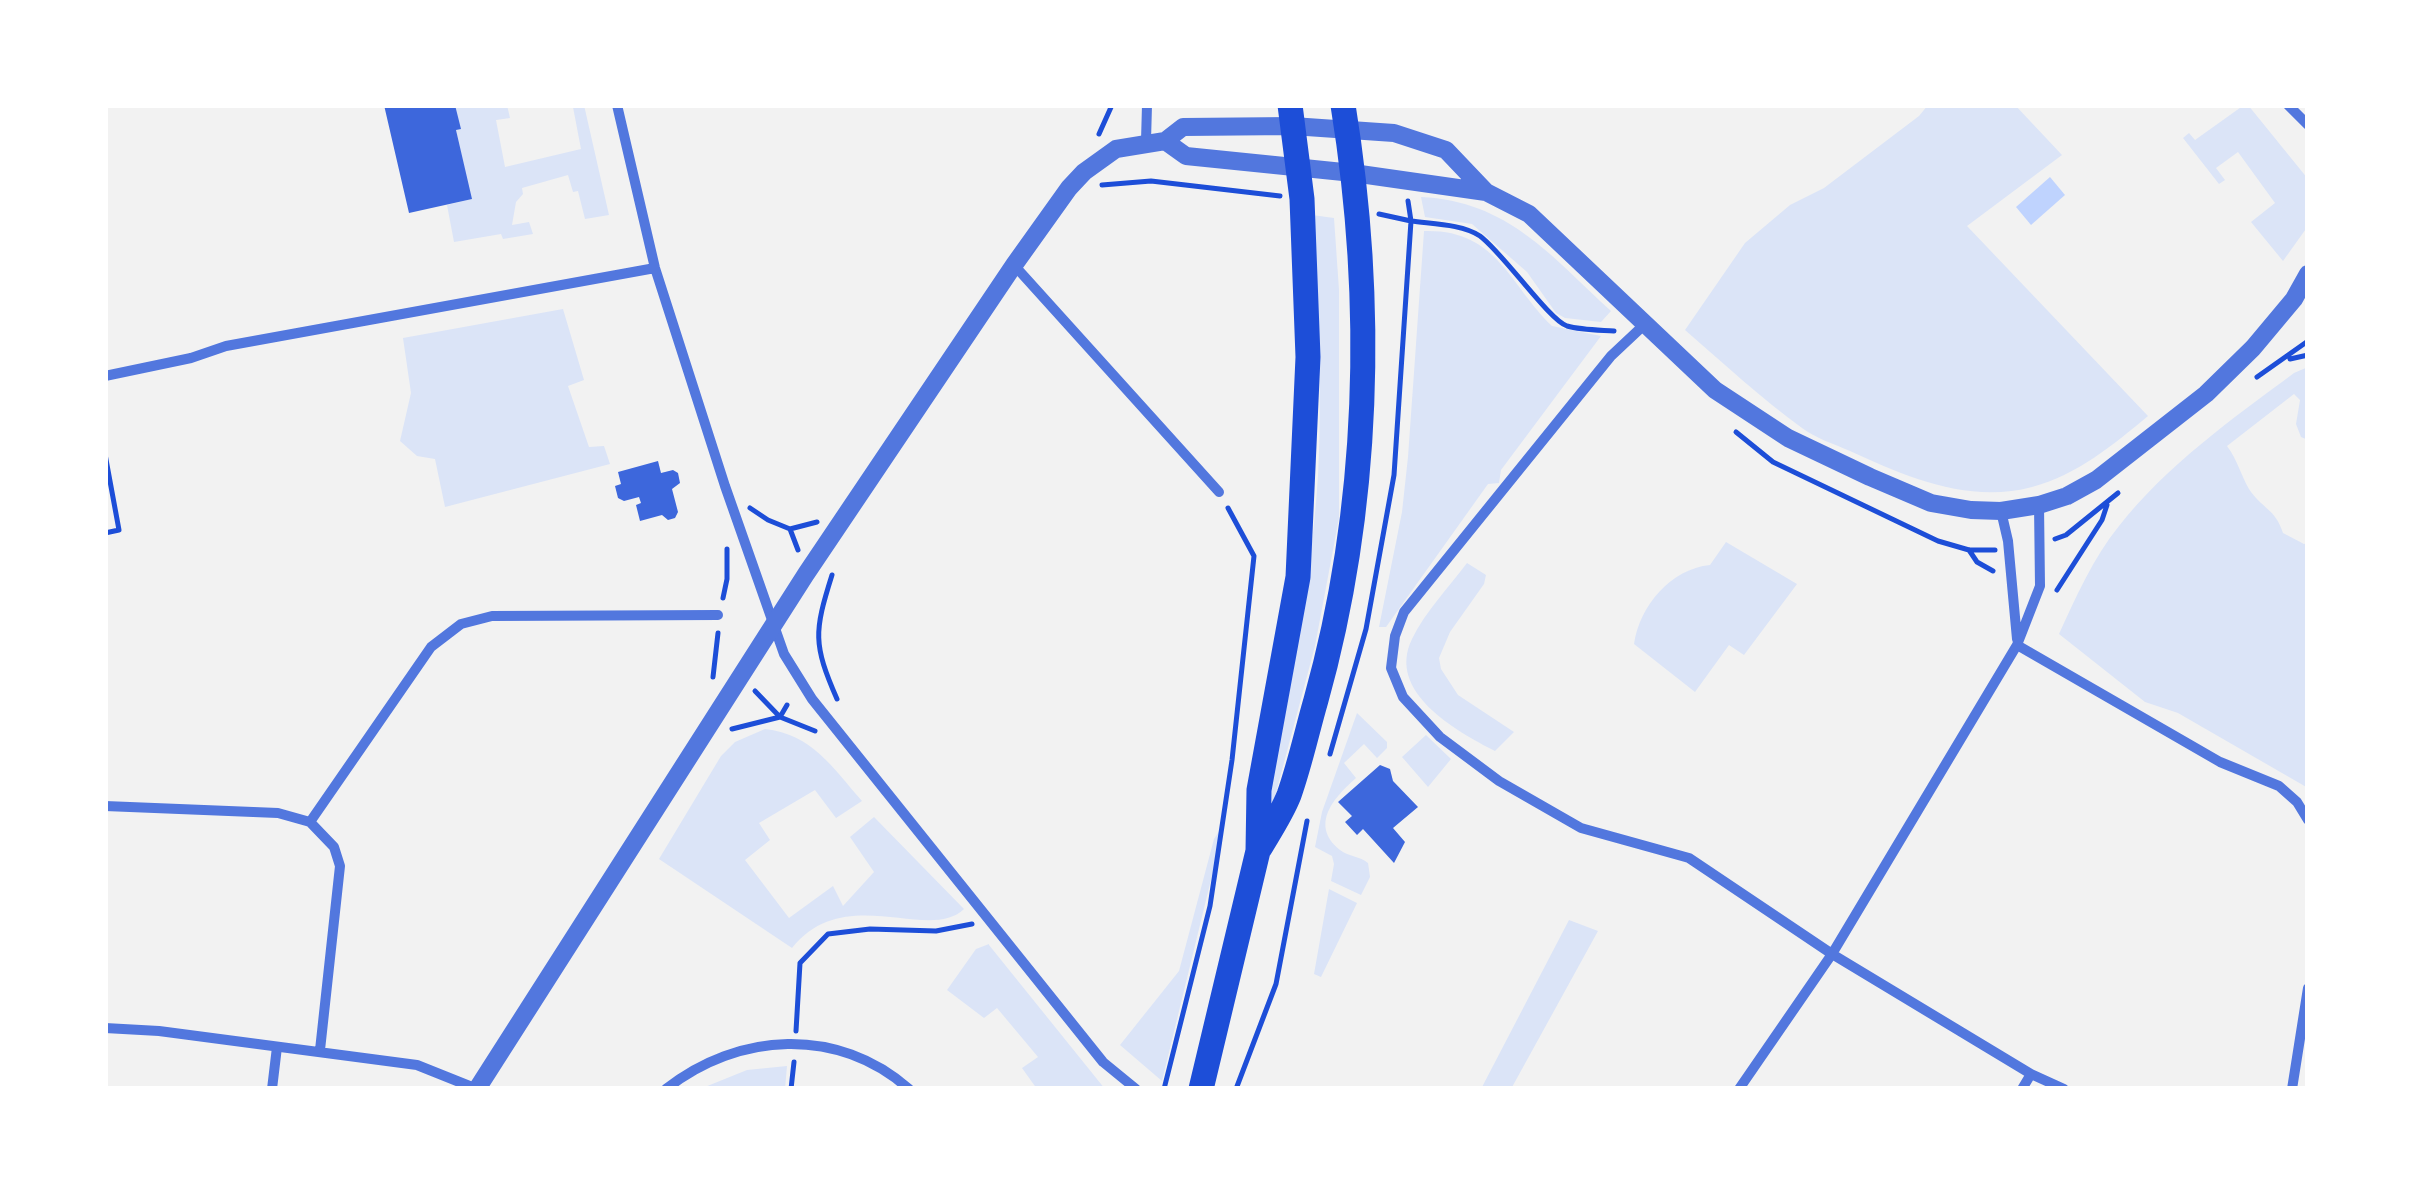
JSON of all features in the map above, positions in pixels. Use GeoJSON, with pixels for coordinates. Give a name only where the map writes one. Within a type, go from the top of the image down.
{"type":"FeatureCollection","features":[{"type":"Feature","properties":{"kind":"main road"},"geometry":{"type":"LineString","coordinates":[[1201,1089],[1258,851],[1258,790],[1298,577],[1308,357],[1302,199],[1291,116]]}},
{"type":"Feature","properties":{"kind":"main road"},"geometry":{"type":"LineString","coordinates":[[1258,851],[1288,797],[1338,624],[1357,490],[1364,405],[1358,208],[1345,117]]}},
{"type":"Feature","properties":{"kind":"street"},"geometry":{"type":"LineString","coordinates":[[617,105],[655,268],[784,654],[801,685],[1104,1062],[1136,1089]]}},
{"type":"Feature","properties":{"kind":"street"},"geometry":{"type":"LineString","coordinates":[[1147,105],[1156,141],[1186,156],[1354,173],[1486,192]]}},
{"type":"Feature","properties":{"kind":"street"},"geometry":{"type":"LineString","coordinates":[[2288,105],[2305,122],[2308,136]]}},
{"type":"Feature","properties":{"kind":"street"},"geometry":{"type":"LineString","coordinates":[[105,1028],[320,1050],[417,1066],[477,1089],[773,627],[1014,265],[1069,188],[1116,148],[1156,141],[1183,127],[1291,116],[1345,117],[1446,150],[1486,192],[1529,214],[1638,330],[1715,390],[1788,438],[1930,503],[1971,510],[2001,511],[2039,505],[2068,496],[2096,480],[2206,394],[2254,348],[2301,294],[2308,274]]}},
{"type":"Feature","properties":{"kind":"street"},"geometry":{"type":"LineString","coordinates":[[1014,265],[1219,492]]}},
{"type":"Feature","properties":{"kind":"street"},"geometry":{"type":"LineString","coordinates":[[105,376],[191,358],[226,346],[655,268]]}},
{"type":"Feature","properties":{"kind":"street"},"geometry":{"type":"LineString","coordinates":[[1638,330],[1611,356],[1404,612],[1395,636],[1391,668],[1403,697],[1440,737],[1498,781],[1581,828],[1689,858],[1832,954],[2031,1074],[2064,1089]]}},
{"type":"Feature","properties":{"kind":"street"},"geometry":{"type":"LineString","coordinates":[[1740,1089],[1832,954],[2017,645],[2040,586],[2039,505]]}},
{"type":"Feature","properties":{"kind":"street"},"geometry":{"type":"LineString","coordinates":[[2001,511],[2017,645]]}},
{"type":"Feature","properties":{"kind":"street"},"geometry":{"type":"LineString","coordinates":[[310,822],[432,646],[461,624],[492,616],[718,615]]}},
{"type":"Feature","properties":{"kind":"street"},"geometry":{"type":"LineString","coordinates":[[2017,645],[2220,762],[2279,786],[2297,802],[2308,820]]}},
{"type":"Feature","properties":{"kind":"street"},"geometry":{"type":"LineString","coordinates":[[105,806],[278,813],[310,822],[334,846],[340,866],[320,1050]]}},
{"type":"Feature","properties":{"kind":"street"},"geometry":{"type":"LineString","coordinates":[[2292,1089],[2308,988]]}},
{"type":"Feature","properties":{"kind":"street"},"geometry":{"type":"LineString","coordinates":[[666,1089],[684,1074],[723,1054],[763,1044],[796,1043],[861,1058],[909,1089]]}},
{"type":"Feature","properties":{"kind":"street"},"geometry":{"type":"LineString","coordinates":[[272,1089],[276,1047]]}},
{"type":"Feature","properties":{"kind":"street"},"geometry":{"type":"LineString","coordinates":[[2022,1089],[2031,1074]]}},
{"type":"Feature","properties":{"kind":"path"},"geometry":{"type":"LineString","coordinates":[[1069,188],[1151,181],[1302,199]]}},
{"type":"Feature","properties":{"kind":"path"},"geometry":{"type":"LineString","coordinates":[[1404,181],[1412,222]]}},
{"type":"Feature","properties":{"kind":"path"},"geometry":{"type":"LineString","coordinates":[[1358,208],[1478,235],[1518,274],[1556,320],[1567,326],[1638,330]]}},
{"type":"Feature","properties":{"kind":"path"},"geometry":{"type":"LineString","coordinates":[[2282,361],[2308,355]]}},
{"type":"Feature","properties":{"kind":"path"},"geometry":{"type":"LineString","coordinates":[[105,454],[119,530],[105,533]]}},
{"type":"Feature","properties":{"kind":"path"},"geometry":{"type":"LineString","coordinates":[[726,486],[768,520],[790,529]]}},
{"type":"Feature","properties":{"kind":"path"},"geometry":{"type":"LineString","coordinates":[[1164,1088],[1210,906],[1223,832],[1254,556],[1219,492]]}},
{"type":"Feature","properties":{"kind":"path"},"geometry":{"type":"LineString","coordinates":[[2054,594],[2102,520],[2109,501]]}},
{"type":"Feature","properties":{"kind":"path"},"geometry":{"type":"LineString","coordinates":[[1969,550],[1977,562],[2012,582]]}},
{"type":"Feature","properties":{"kind":"path"},"geometry":{"type":"LineString","coordinates":[[819,658],[820,614]]}},
{"type":"Feature","properties":{"kind":"path"},"geometry":{"type":"LineString","coordinates":[[726,732],[780,717],[788,706]]}},
{"type":"Feature","properties":{"kind":"path"},"geometry":{"type":"LineString","coordinates":[[791,1089],[800,963],[828,934],[870,928],[936,932],[969,926],[984,912]]}},
{"type":"Feature","properties":{"kind":"shaded area"},"geometry":{"type":"Polygon","coordinates":[[[455,105],[507,105],[510,118],[496,120],[505,167],[581,149],[573,107],[559,105],[584,105],[609,215],[585,219],[578,191],[573,192],[568,175],[522,188],[512,225],[529,222],[533,234],[503,239],[501,234],[454,242],[447,205],[471,199],[456,130],[455,105]]]}},
{"type":"Feature","properties":{"kind":"shaded area"},"geometry":{"type":"Polygon","coordinates":[[[1928,105],[2015,105],[2062,155],[1967,226],[2148,416],[2079,467],[2032,487],[1985,492],[1938,485],[1819,438],[1772,405],[1685,330],[1745,243],[1790,205],[1824,188],[1928,105]]]}},
{"type":"Feature","properties":{"kind":"shaded area"},"geometry":{"type":"Polygon","coordinates":[[[2248,105],[2308,179],[2308,226],[2283,261],[2251,222],[2275,203],[2238,152],[2216,168],[2225,180],[2219,184],[2183,138],[2189,133],[2195,140],[2248,105]]]}},
{"type":"Feature","properties":{"kind":"shaded area"},"geometry":{"type":"Polygon","coordinates":[[[1421,197],[1452,201],[1504,220],[1547,252],[1611,311],[1601,322],[1565,318],[1556,313],[1527,272],[1472,224],[1425,217],[1421,197]]]}},
{"type":"Feature","properties":{"kind":"shaded area"},"geometry":{"type":"Polygon","coordinates":[[[1312,215],[1334,218],[1339,290],[1339,518],[1315,646],[1273,804],[1268,803],[1305,599],[1318,476],[1320,378],[1312,215]]]}},
{"type":"Feature","properties":{"kind":"shaded area"},"geometry":{"type":"Polygon","coordinates":[[[1424,231],[1449,233],[1485,249],[1552,326],[1601,336],[1501,470],[1499,483],[1488,484],[1386,627],[1379,627],[1402,512],[1424,231]]]}},
{"type":"Feature","properties":{"kind":"shaded area"},"geometry":{"type":"Polygon","coordinates":[[[563,309],[584,380],[568,386],[589,447],[604,446],[610,464],[445,507],[435,459],[417,456],[400,441],[411,393],[403,338],[563,309]]]}},
{"type":"Feature","properties":{"kind":"shaded area"},"geometry":{"type":"Polygon","coordinates":[[[2308,367],[2308,440],[2301,437],[2296,424],[2300,400],[2294,394],[2227,446],[2249,489],[2276,518],[2283,533],[2308,543],[2308,788],[2178,713],[2145,702],[2059,634],[2101,551],[2138,504],[2224,426],[2294,373],[2308,367]]]}},
{"type":"Feature","properties":{"kind":"shaded area"},"geometry":{"type":"Polygon","coordinates":[[[1726,542],[1797,584],[1744,655],[1729,645],[1695,692],[1634,644],[1643,616],[1660,591],[1683,574],[1710,565],[1726,542]]]}},
{"type":"Feature","properties":{"kind":"shaded area"},"geometry":{"type":"Polygon","coordinates":[[[1467,563],[1486,575],[1484,584],[1450,632],[1439,658],[1441,669],[1458,695],[1514,732],[1495,751],[1445,721],[1417,692],[1409,676],[1407,658],[1412,639],[1430,609],[1467,563]]]}},
{"type":"Feature","properties":{"kind":"shaded area"},"geometry":{"type":"Polygon","coordinates":[[[1357,713],[1387,742],[1387,748],[1377,758],[1364,744],[1344,763],[1356,778],[1328,811],[1326,830],[1340,850],[1368,863],[1370,877],[1361,895],[1331,881],[1332,856],[1315,847],[1322,812],[1357,713]]]}},
{"type":"Feature","properties":{"kind":"shaded area"},"geometry":{"type":"Polygon","coordinates":[[[765,729],[809,745],[862,801],[836,818],[815,790],[759,823],[770,840],[745,860],[789,918],[833,886],[843,906],[874,872],[850,837],[874,817],[964,909],[949,918],[930,920],[860,916],[836,919],[813,929],[792,948],[659,859],[721,756],[735,742],[765,729]]]}},
{"type":"Feature","properties":{"kind":"shaded area"},"geometry":{"type":"Polygon","coordinates":[[[1426,735],[1451,759],[1428,787],[1402,757],[1426,735]]]}},
{"type":"Feature","properties":{"kind":"shaded area"},"geometry":{"type":"Polygon","coordinates":[[[1225,822],[1162,1081],[1120,1045],[1179,971],[1214,839],[1225,822]]]}},
{"type":"Feature","properties":{"kind":"shaded area"},"geometry":{"type":"Polygon","coordinates":[[[1329,889],[1357,903],[1321,977],[1314,974],[1329,889]]]}},
{"type":"Feature","properties":{"kind":"shaded area"},"geometry":{"type":"Polygon","coordinates":[[[1569,920],[1598,931],[1511,1089],[1481,1089],[1569,920]]]}},
{"type":"Feature","properties":{"kind":"shaded area"},"geometry":{"type":"Polygon","coordinates":[[[989,944],[1105,1089],[1037,1089],[1022,1068],[1038,1057],[997,1008],[984,1018],[947,990],[976,949],[989,944]]]}},
{"type":"Feature","properties":{"kind":"shaded area"},"geometry":{"type":"Polygon","coordinates":[[[787,1066],[785,1089],[700,1089],[747,1070],[787,1066]]]}},
{"type":"Feature","properties":{"kind":"water"},"geometry":{"type":"Polygon","coordinates":[[[2050,177],[2065,195],[2031,225],[2016,207],[2050,177]]]}},
{"type":"Feature","properties":{"kind":"building"},"geometry":{"type":"Polygon","coordinates":[[[384,105],[455,105],[461,129],[456,130],[472,199],[409,213],[384,105]]]}},
{"type":"Feature","properties":{"kind":"building"},"geometry":{"type":"Polygon","coordinates":[[[658,461],[661,473],[678,473],[680,483],[672,489],[678,512],[668,520],[662,515],[640,521],[636,505],[641,503],[639,497],[624,501],[618,498],[618,472],[658,461]]]}},
{"type":"Feature","properties":{"kind":"building"},"geometry":{"type":"Polygon","coordinates":[[[1380,765],[1390,769],[1393,781],[1418,807],[1393,828],[1405,842],[1394,863],[1363,829],[1357,835],[1345,822],[1352,816],[1338,802],[1380,765]]]}}]}
